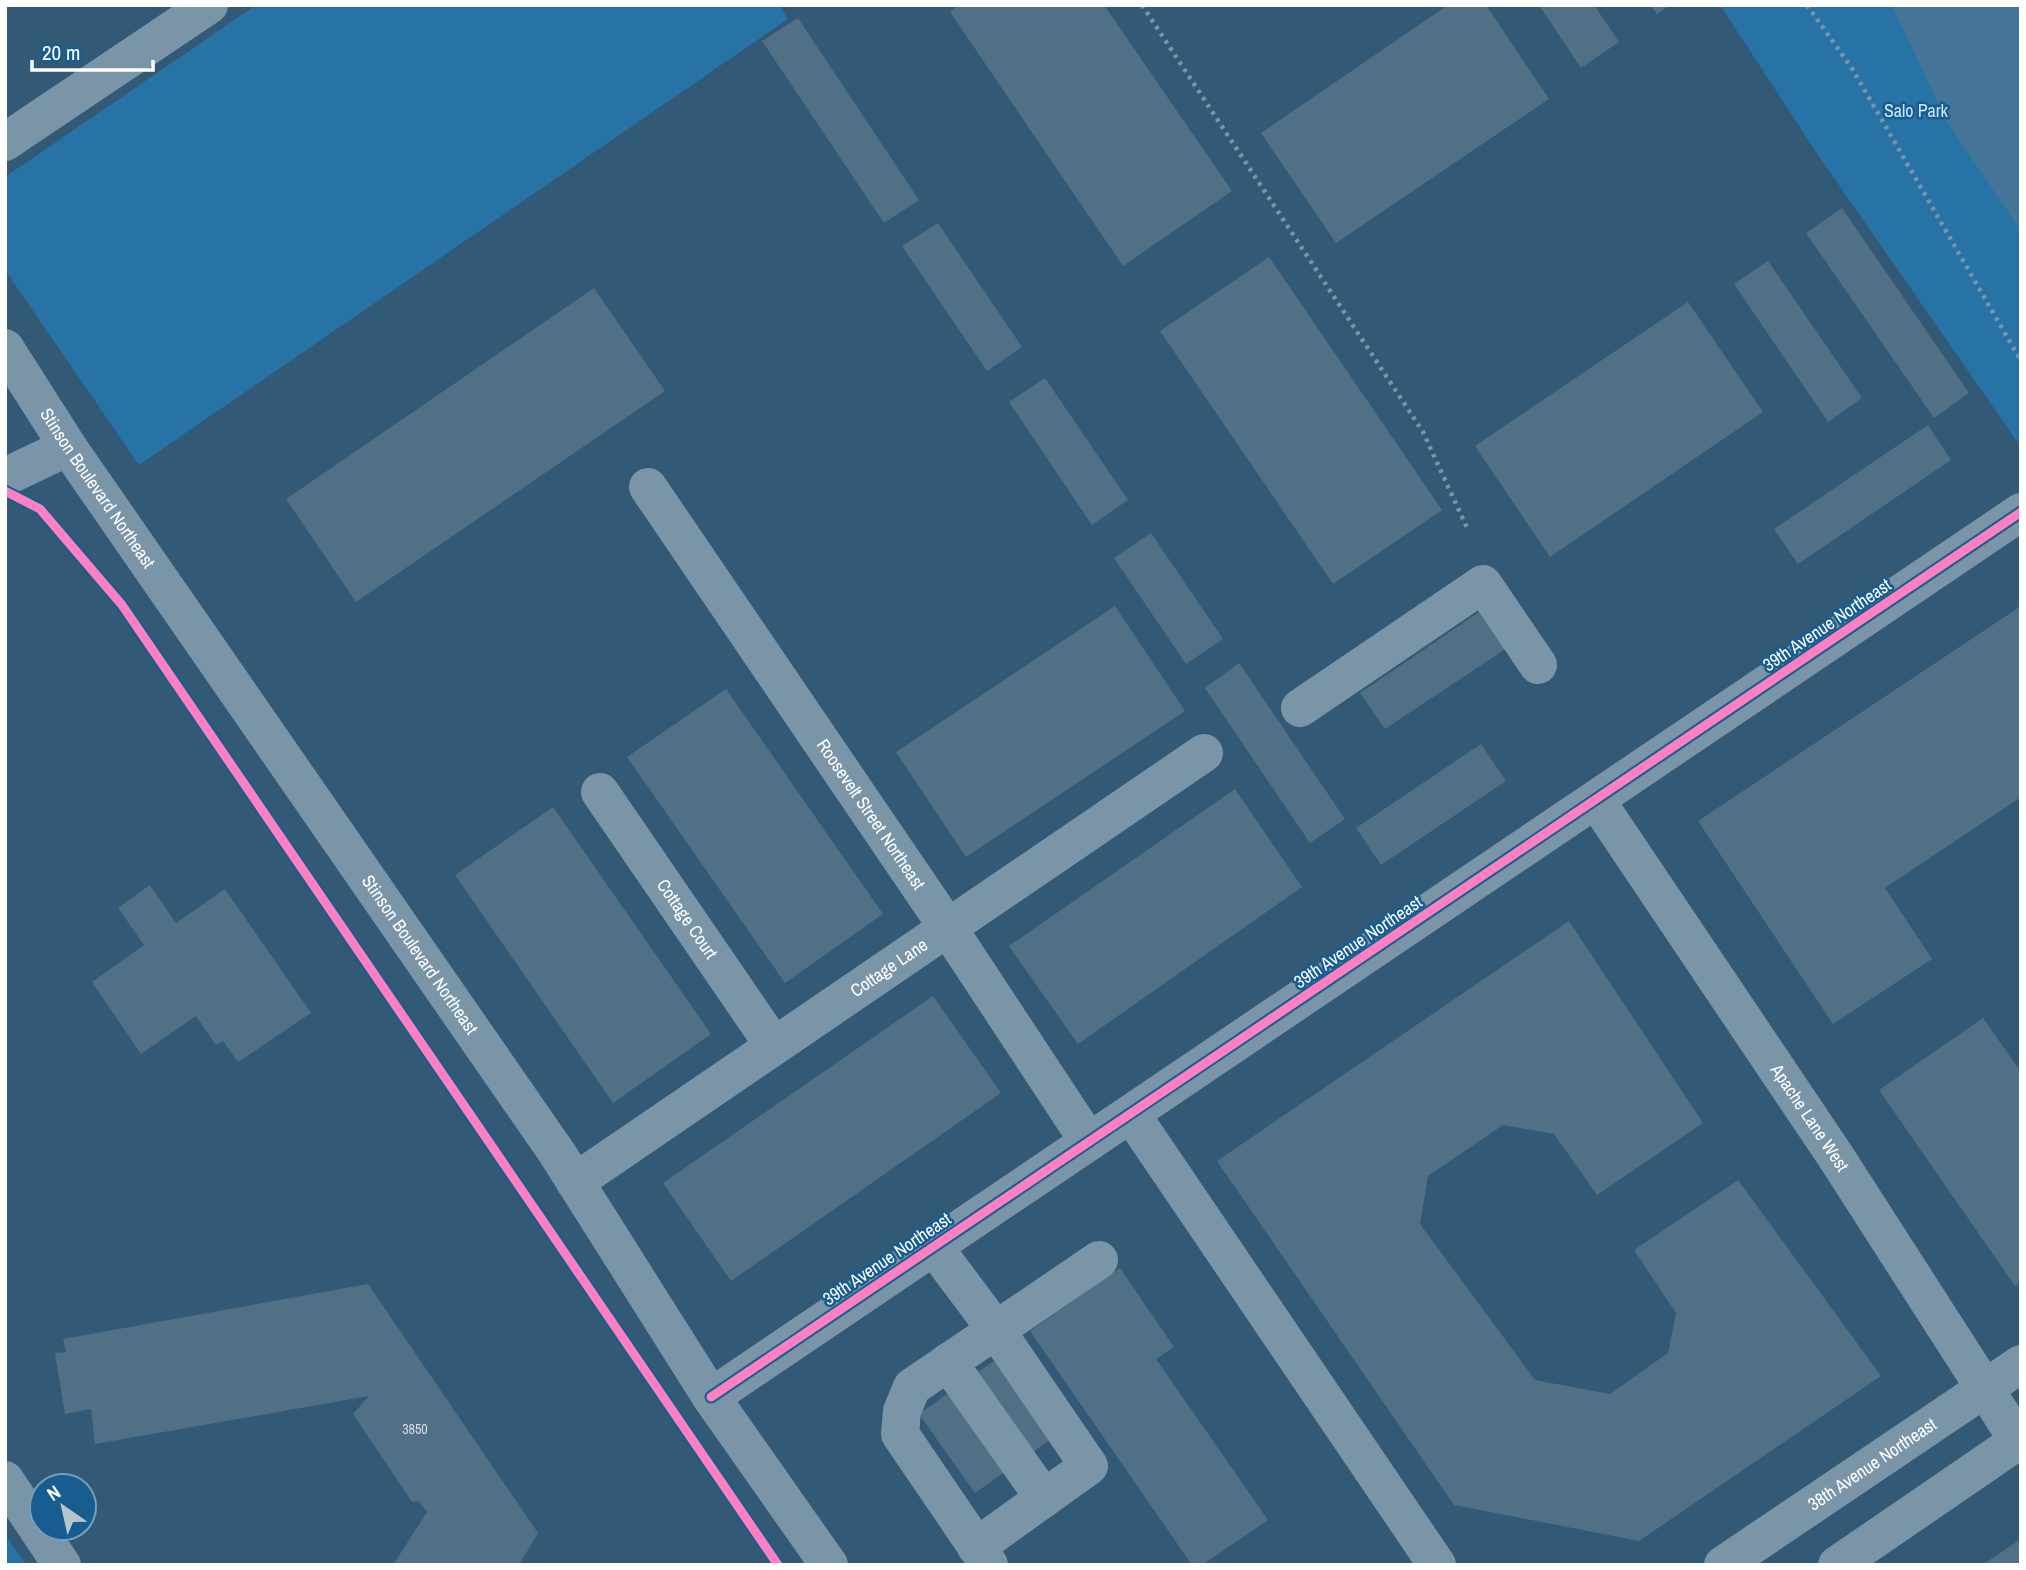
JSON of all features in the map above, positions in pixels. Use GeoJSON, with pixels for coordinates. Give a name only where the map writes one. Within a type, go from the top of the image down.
{"type":"FeatureCollection","features":[{"type":"Feature","properties":{"kind":"street"},"geometry":{"type":"LineString","coordinates":[[5,142],[209,5]]}},
{"type":"Feature","properties":{"kind":"street","name":"Stinson Boulevard Northeast"},"geometry":{"type":"LineString","coordinates":[[5,348],[68,447],[575,1182],[711,1397],[829,1565]]}},
{"type":"Feature","properties":{"kind":"street"},"geometry":{"type":"LineString","coordinates":[[5,477],[68,447]]}},
{"type":"Feature","properties":{"kind":"street","name":"Roosevelt Street Northeast"},"geometry":{"type":"LineString","coordinates":[[648,487],[948,928],[1089,1142]]}},
{"type":"Feature","properties":{"kind":"street","name":"39th Avenue Northeast"},"geometry":{"type":"LineString","coordinates":[[711,1397],[2021,512]]}},
{"type":"Feature","properties":{"kind":"street"},"geometry":{"type":"LineString","coordinates":[[1300,708],[1483,584],[1538,666]]}},
{"type":"Feature","properties":{"kind":"street","name":"Cottage Lane"},"geometry":{"type":"LineString","coordinates":[[575,1182],[1204,753]]}},
{"type":"Feature","properties":{"kind":"street","name":"Cottage Court"},"geometry":{"type":"LineString","coordinates":[[600,792],[774,1046]]}},
{"type":"Feature","properties":{"kind":"street","name":"Apache Lane West"},"geometry":{"type":"LineString","coordinates":[[1596,800],[1836,1157],[2020,1442]]}},
{"type":"Feature","properties":{"kind":"street"},"geometry":{"type":"LineString","coordinates":[[1131,1114],[1437,1565]]}},
{"type":"Feature","properties":{"kind":"street"},"geometry":{"type":"LineString","coordinates":[[934,1247],[996,1330],[1089,1466],[1044,1498],[982,1556],[900,1434],[902,1411],[912,1387],[996,1330],[1099,1259]]}},
{"type":"Feature","properties":{"kind":"street"},"geometry":{"type":"LineString","coordinates":[[948,1362],[1044,1498]]}},
{"type":"Feature","properties":{"kind":"street","name":"38th Avenue Northeast"},"geometry":{"type":"LineString","coordinates":[[1724,1565],[2021,1364]]}},
{"type":"Feature","properties":{"kind":"street"},"geometry":{"type":"LineString","coordinates":[[1837,1565],[2020,1442]]}},
{"type":"Feature","properties":{"kind":"street"},"geometry":{"type":"LineString","coordinates":[[5,1480],[62,1565]]}},
{"type":"Feature","properties":{"kind":"path"},"geometry":{"type":"LineString","coordinates":[[1142,5],[1423,432],[1468,530]]}},
{"type":"Feature","properties":{"kind":"path"},"geometry":{"type":"LineString","coordinates":[[1807,5],[1853,70],[2021,360]]}},
{"type":"Feature","properties":{"kind":"green space"},"geometry":{"type":"Polygon","coordinates":[[[256,5],[779,5],[788,19],[139,465],[5,270],[5,177],[256,5]]]}},
{"type":"Feature","properties":{"kind":"green space","name":"Salo Park"},"geometry":{"type":"Polygon","coordinates":[[[1720,5],[2021,5],[2021,447],[1820,158],[1720,5]]]}},
{"type":"Feature","properties":{"kind":"green space"},"geometry":{"type":"Polygon","coordinates":[[[5,1534],[26,1565],[5,1565],[5,1534]]]}},
{"type":"Feature","properties":{"kind":"shaded area"},"geometry":{"type":"Polygon","coordinates":[[[1892,5],[2021,5],[2021,231],[1946,120],[1892,5]]]}},
{"type":"Feature","properties":{"kind":"building"},"geometry":{"type":"Polygon","coordinates":[[[959,5],[1104,5],[1232,191],[1123,266],[950,12],[959,5]]]}},
{"type":"Feature","properties":{"kind":"building"},"geometry":{"type":"Polygon","coordinates":[[[1448,5],[1486,5],[1549,99],[1336,243],[1261,133],[1448,5]]]}},
{"type":"Feature","properties":{"kind":"building"},"geometry":{"type":"Polygon","coordinates":[[[1539,5],[1594,5],[1619,42],[1581,68],[1539,5]]]}},
{"type":"Feature","properties":{"kind":"building"},"geometry":{"type":"Polygon","coordinates":[[[1651,5],[1670,5],[1657,14],[1651,5]]]}},
{"type":"Feature","properties":{"kind":"building"},"geometry":{"type":"Polygon","coordinates":[[[798,18],[919,200],[884,223],[762,41],[798,18]]]}},
{"type":"Feature","properties":{"kind":"building"},"geometry":{"type":"Polygon","coordinates":[[[1842,208],[1969,393],[1934,418],[1806,233],[1842,208]]]}},
{"type":"Feature","properties":{"kind":"building"},"geometry":{"type":"Polygon","coordinates":[[[938,223],[1022,347],[987,371],[902,246],[938,223]]]}},
{"type":"Feature","properties":{"kind":"building"},"geometry":{"type":"Polygon","coordinates":[[[1269,257],[1442,510],[1333,584],[1160,331],[1269,257]]]}},
{"type":"Feature","properties":{"kind":"building"},"geometry":{"type":"Polygon","coordinates":[[[1768,261],[1862,398],[1828,422],[1734,284],[1768,261]]]}},
{"type":"Feature","properties":{"kind":"building"},"geometry":{"type":"Polygon","coordinates":[[[594,288],[665,391],[356,602],[286,499],[594,288]]]}},
{"type":"Feature","properties":{"kind":"building"},"geometry":{"type":"Polygon","coordinates":[[[1688,302],[1763,412],[1550,557],[1475,446],[1688,302]]]}},
{"type":"Feature","properties":{"kind":"building"},"geometry":{"type":"Polygon","coordinates":[[[1045,378],[1128,500],[1092,525],[1009,402],[1045,378]]]}},
{"type":"Feature","properties":{"kind":"building"},"geometry":{"type":"Polygon","coordinates":[[[1928,425],[1951,460],[1798,564],[1774,529],[1928,425]]]}},
{"type":"Feature","properties":{"kind":"building"},"geometry":{"type":"Polygon","coordinates":[[[1151,533],[1223,639],[1186,664],[1114,558],[1151,533]]]}},
{"type":"Feature","properties":{"kind":"building"},"geometry":{"type":"Polygon","coordinates":[[[1115,606],[1185,711],[966,857],[896,752],[1115,606]]]}},
{"type":"Feature","properties":{"kind":"building"},"geometry":{"type":"Polygon","coordinates":[[[2021,606],[2021,797],[1885,888],[1932,959],[1833,1024],[1698,821],[2021,606]]]}},
{"type":"Feature","properties":{"kind":"building"},"geometry":{"type":"Polygon","coordinates":[[[1485,608],[1510,646],[1385,729],[1360,693],[1485,608]]]}},
{"type":"Feature","properties":{"kind":"building"},"geometry":{"type":"Polygon","coordinates":[[[1239,663],[1345,819],[1310,843],[1205,688],[1239,663]]]}},
{"type":"Feature","properties":{"kind":"building"},"geometry":{"type":"Polygon","coordinates":[[[726,689],[883,914],[785,983],[627,757],[726,689]]]}},
{"type":"Feature","properties":{"kind":"building"},"geometry":{"type":"Polygon","coordinates":[[[1481,744],[1506,781],[1381,865],[1356,828],[1481,744]]]}},
{"type":"Feature","properties":{"kind":"building"},"geometry":{"type":"Polygon","coordinates":[[[1235,789],[1302,887],[1078,1044],[1009,946],[1235,789]]]}},
{"type":"Feature","properties":{"kind":"building"},"geometry":{"type":"Polygon","coordinates":[[[553,807],[711,1034],[613,1103],[455,875],[553,807]]]}},
{"type":"Feature","properties":{"kind":"building"},"geometry":{"type":"Polygon","coordinates":[[[150,885],[176,923],[225,889],[311,1013],[238,1062],[223,1041],[216,1045],[196,1016],[141,1054],[92,982],[144,945],[118,908],[150,885]]]}},
{"type":"Feature","properties":{"kind":"building"},"geometry":{"type":"Polygon","coordinates":[[[1569,921],[1703,1123],[1597,1195],[1554,1134],[1503,1125],[1428,1176],[1420,1224],[1535,1380],[1610,1394],[1668,1353],[1676,1313],[1634,1250],[1738,1180],[1881,1376],[1639,1541],[1454,1505],[1217,1161],[1569,921]]]}},
{"type":"Feature","properties":{"kind":"building"},"geometry":{"type":"Polygon","coordinates":[[[933,996],[1001,1093],[731,1281],[663,1183],[933,996]]]}},
{"type":"Feature","properties":{"kind":"building"},"geometry":{"type":"Polygon","coordinates":[[[1983,1018],[2021,1072],[2021,1282],[2015,1286],[1879,1090],[1983,1018]]]}},
{"type":"Feature","properties":{"kind":"building"},"geometry":{"type":"Polygon","coordinates":[[[1120,1268],[1174,1347],[1156,1359],[1268,1520],[1202,1565],[1192,1565],[1030,1331],[1120,1268]]]}},
{"type":"Feature","properties":{"kind":"building"},"geometry":{"type":"Polygon","coordinates":[[[368,1284],[538,1533],[519,1565],[393,1565],[427,1512],[419,1501],[412,1502],[353,1414],[369,1396],[95,1444],[91,1409],[65,1414],[55,1353],[66,1352],[63,1339],[368,1284]]]}},
{"type":"Feature","properties":{"kind":"building"},"geometry":{"type":"Polygon","coordinates":[[[1005,1353],[1061,1432],[975,1493],[919,1414],[1005,1353]]]}},
{"type":"Feature","properties":{"kind":"building"},"geometry":{"type":"Polygon","coordinates":[[[2021,1539],[2021,1565],[1982,1565],[2021,1539]]]}},
{"type":"Feature","properties":{"kind":"cycle path"},"geometry":{"type":"LineString","coordinates":[[5,491],[40,509],[122,605],[778,1565]]}},
{"type":"Feature","properties":{"kind":"cycle path"},"geometry":{"type":"LineString","coordinates":[[711,1397],[2021,512]]}}]}
